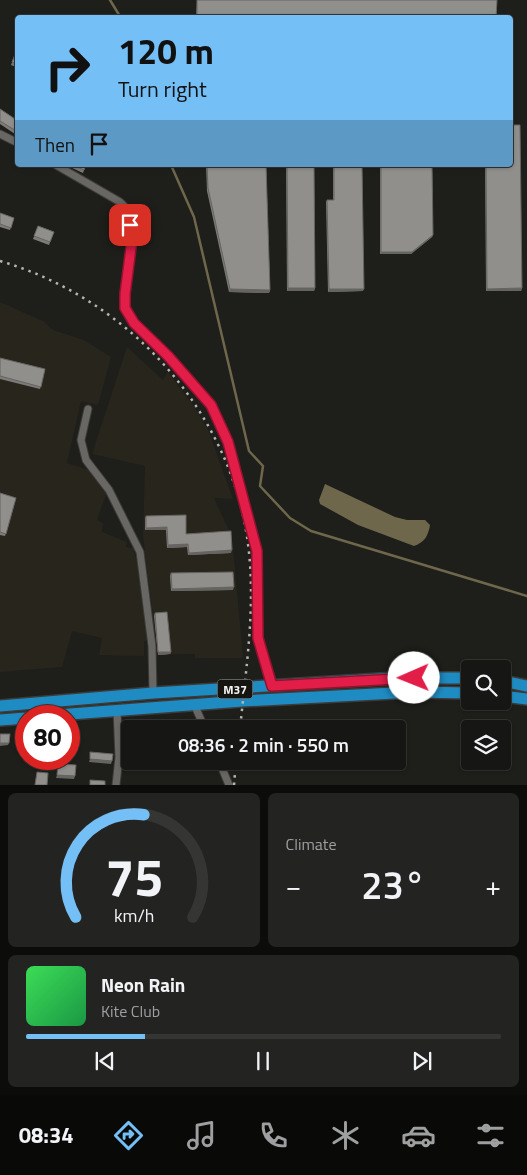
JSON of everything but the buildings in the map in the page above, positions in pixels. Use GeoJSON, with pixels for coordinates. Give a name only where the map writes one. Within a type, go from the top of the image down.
{"type":"FeatureCollection","features":[{"type":"Feature","properties":{"kind":"highway","name":"M37"},"geometry":{"type":"LineString","coordinates":[[0,706],[153,693],[397,678],[461,678]]}},
{"type":"Feature","properties":{"kind":"highway"},"geometry":{"type":"LineString","coordinates":[[511,683],[527,686]]}},
{"type":"Feature","properties":{"kind":"highway","name":"M37"},"geometry":{"type":"LineString","coordinates":[[80,713],[194,704],[414,692],[461,693]]}},
{"type":"Feature","properties":{"kind":"highway"},"geometry":{"type":"LineString","coordinates":[[511,697],[527,699]]}},
{"type":"Feature","properties":{"kind":"highway"},"geometry":{"type":"LineString","coordinates":[[0,720],[15,719]]}},
{"type":"Feature","properties":{"kind":"street"},"geometry":{"type":"LineString","coordinates":[[0,134],[15,142]]}},
{"type":"Feature","properties":{"kind":"street"},"geometry":{"type":"LineString","coordinates":[[59,167],[120,202],[128,210],[132,240],[125,308],[134,323],[168,356],[211,405],[228,442],[257,551],[258,638],[272,686]]}},
{"type":"Feature","properties":{"kind":"street"},"geometry":{"type":"LineString","coordinates":[[88,409],[81,440],[86,460],[109,490],[140,552],[152,646],[153,693]]}},
{"type":"Feature","properties":{"kind":"street"},"geometry":{"type":"LineString","coordinates":[[194,704],[201,720]]}},
{"type":"Feature","properties":{"kind":"street"},"geometry":{"type":"LineString","coordinates":[[116,710],[119,757],[116,785]]}},
{"type":"Feature","properties":{"kind":"street"},"geometry":{"type":"LineString","coordinates":[[223,770],[229,785]]}},
{"type":"Feature","properties":{"kind":"shaded area"},"geometry":{"type":"Polygon","coordinates":[[[0,302],[43,321],[53,330],[84,340],[111,357],[98,405],[81,401],[67,463],[91,471],[107,492],[97,520],[103,523],[102,532],[127,542],[126,547],[133,548],[139,569],[149,639],[144,642],[144,656],[99,655],[102,638],[72,631],[62,667],[0,672],[0,302]]]}},
{"type":"Feature","properties":{"kind":"shaded area"},"geometry":{"type":"Polygon","coordinates":[[[127,347],[163,380],[168,372],[195,408],[208,430],[233,499],[214,498],[232,537],[243,658],[195,658],[195,654],[158,655],[143,536],[145,466],[92,454],[127,347]]]}},
{"type":"Feature","properties":{"kind":"shaded area"},"geometry":{"type":"Polygon","coordinates":[[[325,484],[395,517],[407,520],[425,520],[430,525],[427,535],[421,543],[414,546],[358,525],[320,504],[319,500],[325,484]]]}},
{"type":"Feature","properties":{"kind":"waterway"},"geometry":{"type":"LineString","coordinates":[[110,0],[119,15]]}},
{"type":"Feature","properties":{"kind":"waterway"},"geometry":{"type":"LineString","coordinates":[[172,167],[194,217],[249,451],[263,466],[260,486],[290,518],[311,531],[527,596]]}},
{"type":"Feature","properties":{"kind":"railway"},"geometry":{"type":"LineString","coordinates":[[0,261],[46,278],[90,302],[130,331],[165,366],[196,405],[220,448],[238,495],[248,544],[250,567],[251,613],[241,720]]}},
{"type":"Feature","properties":{"kind":"railway"},"geometry":{"type":"LineString","coordinates":[[234,785],[235,770]]}},
{"type":"Feature","properties":{"kind":"route"},"geometry":{"type":"LineString","coordinates":[[130,225],[132,240],[125,308],[134,323],[168,356],[211,405],[228,442],[244,496],[257,551],[258,638],[272,686],[414,678]]}}]}
